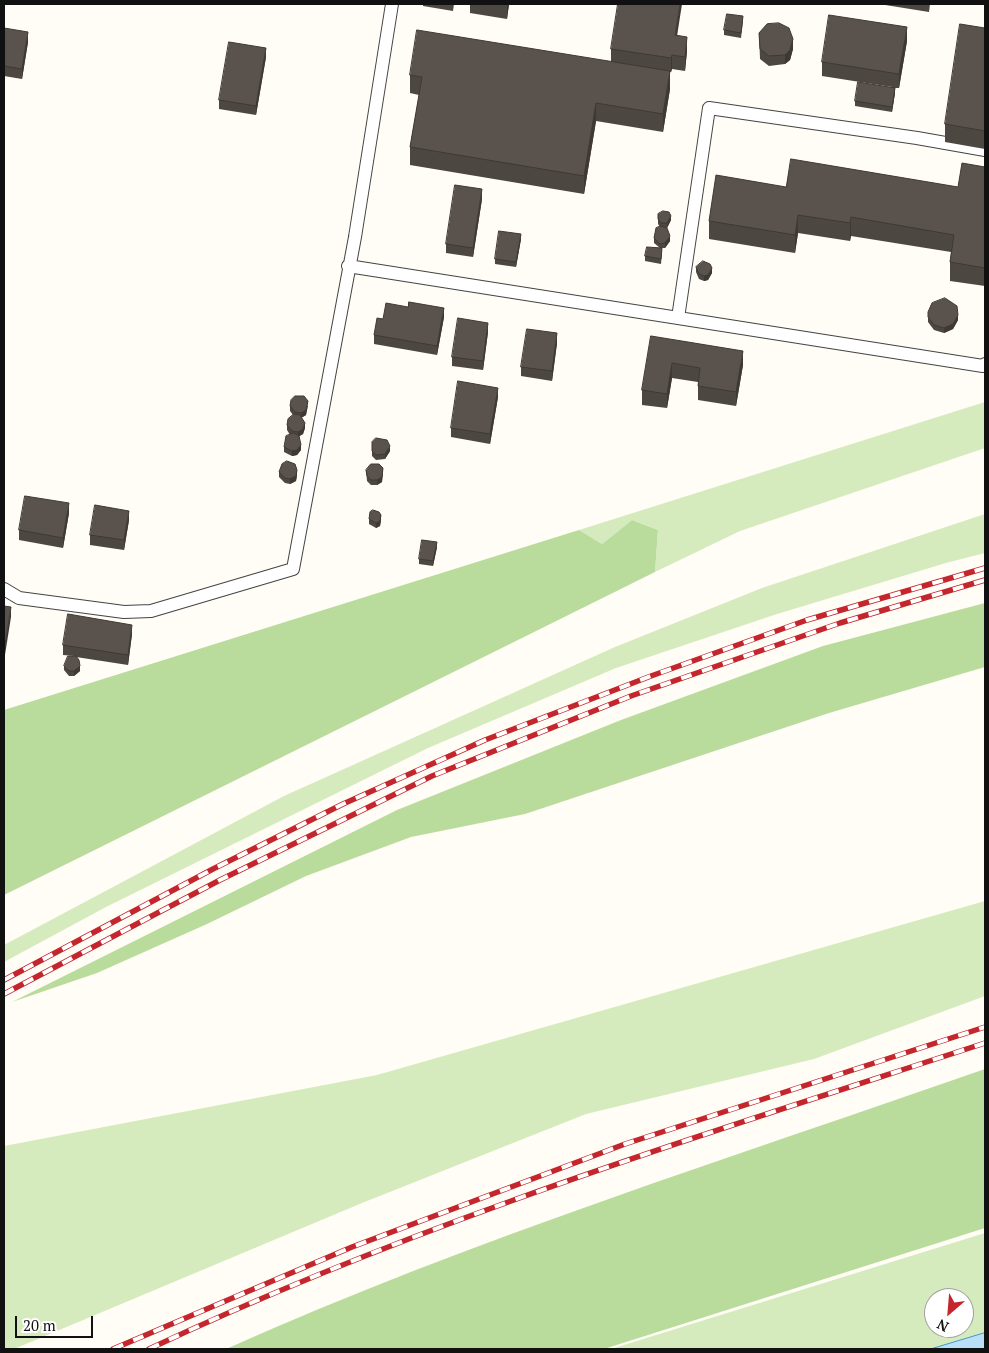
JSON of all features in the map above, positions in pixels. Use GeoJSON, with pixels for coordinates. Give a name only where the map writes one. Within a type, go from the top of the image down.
{"type":"FeatureCollection","features":[{"type":"Feature","properties":{"kind":"lane"},"geometry":{"type":"LineString","coordinates":[[4,589],[19,598],[124,612],[151,611],[293,569],[356,227],[392,4]]}},
{"type":"Feature","properties":{"kind":"lane"},"geometry":{"type":"LineString","coordinates":[[678,318],[709,108],[918,138],[985,150]]}},
{"type":"Feature","properties":{"kind":"lane"},"geometry":{"type":"LineString","coordinates":[[348,266],[983,366],[985,364]]}},
{"type":"Feature","properties":{"kind":"green space"},"geometry":{"type":"Polygon","coordinates":[[[985,402],[985,448],[740,531],[655,572],[658,530],[632,520],[602,544],[579,530],[985,402]]]}},
{"type":"Feature","properties":{"kind":"green space"},"geometry":{"type":"Polygon","coordinates":[[[985,514],[985,553],[777,614],[616,668],[428,748],[106,907],[4,962],[4,945],[284,796],[615,647],[762,588],[985,514]]]}},
{"type":"Feature","properties":{"kind":"green space"},"geometry":{"type":"Polygon","coordinates":[[[632,520],[658,530],[655,572],[4,895],[4,710],[579,530],[602,544],[632,520]]]}},
{"type":"Feature","properties":{"kind":"green space"},"geometry":{"type":"Polygon","coordinates":[[[985,603],[985,667],[829,713],[525,814],[411,837],[306,876],[207,924],[97,973],[12,1002],[397,810],[621,720],[823,646],[985,603]]]}},
{"type":"Feature","properties":{"kind":"green space"},"geometry":{"type":"Polygon","coordinates":[[[985,901],[985,996],[814,1059],[586,1114],[362,1203],[14,1349],[4,1349],[4,1146],[377,1075],[985,901]]]}},
{"type":"Feature","properties":{"kind":"green space"},"geometry":{"type":"Polygon","coordinates":[[[985,1069],[985,1228],[604,1349],[226,1349],[413,1271],[507,1236],[602,1201],[985,1069]]]}},
{"type":"Feature","properties":{"kind":"green space"},"geometry":{"type":"Polygon","coordinates":[[[985,1233],[985,1333],[974,1336],[974,1288],[924,1288],[924,1338],[968,1338],[931,1349],[611,1349],[985,1233]]]}},
{"type":"Feature","properties":{"kind":"water"},"geometry":{"type":"Polygon","coordinates":[[[985,1333],[985,1349],[931,1349],[974,1338],[974,1336],[985,1333]]]}},
{"type":"Feature","properties":{"kind":"building"},"geometry":{"type":"Polygon","coordinates":[[[618,4],[680,4],[675,35],[687,37],[685,57],[672,55],[671,58],[611,49],[618,4]]]}},
{"type":"Feature","properties":{"kind":"building"},"geometry":{"type":"Polygon","coordinates":[[[727,14],[743,16],[741,33],[724,30],[727,14]]]}},
{"type":"Feature","properties":{"kind":"building"},"geometry":{"type":"Polygon","coordinates":[[[829,15],[907,27],[899,74],[822,62],[829,15]]]}},
{"type":"Feature","properties":{"kind":"building"},"geometry":{"type":"Polygon","coordinates":[[[779,23],[789,28],[793,39],[790,50],[785,55],[769,56],[760,49],[759,33],[767,24],[779,23]]]}},
{"type":"Feature","properties":{"kind":"building"},"geometry":{"type":"Polygon","coordinates":[[[960,24],[985,28],[985,131],[945,124],[960,24]]]}},
{"type":"Feature","properties":{"kind":"building"},"geometry":{"type":"Polygon","coordinates":[[[4,28],[28,32],[22,69],[4,66],[4,28]]]}},
{"type":"Feature","properties":{"kind":"building"},"geometry":{"type":"Polygon","coordinates":[[[417,30],[670,71],[663,114],[596,103],[584,176],[410,147],[422,77],[410,75],[417,30]]]}},
{"type":"Feature","properties":{"kind":"building"},"geometry":{"type":"Polygon","coordinates":[[[229,42],[266,48],[256,106],[219,100],[229,42]]]}},
{"type":"Feature","properties":{"kind":"building"},"geometry":{"type":"Polygon","coordinates":[[[858,82],[895,88],[892,107],[855,101],[858,82]]]}},
{"type":"Feature","properties":{"kind":"building"},"geometry":{"type":"Polygon","coordinates":[[[791,159],[958,187],[962,163],[985,167],[985,268],[950,262],[954,235],[851,217],[850,223],[798,215],[795,235],[709,221],[716,175],[786,187],[791,159]]]}},
{"type":"Feature","properties":{"kind":"building"},"geometry":{"type":"Polygon","coordinates":[[[455,185],[482,189],[473,248],[446,244],[455,185]]]}},
{"type":"Feature","properties":{"kind":"building"},"geometry":{"type":"Polygon","coordinates":[[[663,211],[669,212],[671,216],[667,223],[661,223],[658,219],[658,214],[663,211]]]}},
{"type":"Feature","properties":{"kind":"building"},"geometry":{"type":"Polygon","coordinates":[[[661,226],[667,228],[670,236],[665,243],[660,244],[654,238],[656,228],[661,226]]]}},
{"type":"Feature","properties":{"kind":"building"},"geometry":{"type":"Polygon","coordinates":[[[499,231],[521,234],[516,262],[495,259],[499,231]]]}},
{"type":"Feature","properties":{"kind":"building"},"geometry":{"type":"Polygon","coordinates":[[[647,247],[662,248],[661,259],[645,256],[647,247]]]}},
{"type":"Feature","properties":{"kind":"building"},"geometry":{"type":"Polygon","coordinates":[[[703,261],[710,264],[712,268],[708,275],[704,276],[699,274],[696,267],[703,261]]]}},
{"type":"Feature","properties":{"kind":"building"},"geometry":{"type":"Polygon","coordinates":[[[945,298],[957,306],[958,315],[953,324],[944,328],[934,325],[928,317],[928,312],[932,303],[945,298]]]}},
{"type":"Feature","properties":{"kind":"building"},"geometry":{"type":"Polygon","coordinates":[[[409,302],[444,308],[437,346],[374,335],[377,318],[383,319],[386,303],[408,307],[409,302]]]}},
{"type":"Feature","properties":{"kind":"building"},"geometry":{"type":"Polygon","coordinates":[[[458,318],[488,323],[483,361],[452,357],[458,318]]]}},
{"type":"Feature","properties":{"kind":"building"},"geometry":{"type":"Polygon","coordinates":[[[527,329],[557,333],[552,371],[521,367],[527,329]]]}},
{"type":"Feature","properties":{"kind":"building"},"geometry":{"type":"Polygon","coordinates":[[[651,336],[743,351],[736,392],[698,386],[700,368],[672,363],[667,394],[642,390],[651,336]]]}},
{"type":"Feature","properties":{"kind":"building"},"geometry":{"type":"Polygon","coordinates":[[[458,381],[498,388],[490,434],[451,428],[458,381]]]}},
{"type":"Feature","properties":{"kind":"building"},"geometry":{"type":"Polygon","coordinates":[[[295,396],[304,396],[308,401],[306,410],[301,413],[295,412],[290,406],[291,400],[295,396]]]}},
{"type":"Feature","properties":{"kind":"building"},"geometry":{"type":"Polygon","coordinates":[[[294,414],[300,415],[305,423],[303,429],[298,432],[292,431],[287,425],[288,419],[294,414]]]}},
{"type":"Feature","properties":{"kind":"building"},"geometry":{"type":"Polygon","coordinates":[[[294,433],[299,436],[301,445],[297,450],[292,451],[284,447],[286,436],[294,433]]]}},
{"type":"Feature","properties":{"kind":"building"},"geometry":{"type":"Polygon","coordinates":[[[376,438],[387,440],[390,446],[385,454],[376,455],[372,451],[372,442],[376,438]]]}},
{"type":"Feature","properties":{"kind":"building"},"geometry":{"type":"Polygon","coordinates":[[[287,461],[295,464],[297,470],[296,476],[290,479],[285,478],[279,472],[282,464],[287,461]]]}},
{"type":"Feature","properties":{"kind":"building"},"geometry":{"type":"Polygon","coordinates":[[[371,464],[379,464],[383,468],[382,477],[377,480],[371,480],[367,476],[366,470],[371,464]]]}},
{"type":"Feature","properties":{"kind":"building"},"geometry":{"type":"Polygon","coordinates":[[[25,496],[69,503],[63,538],[19,530],[25,496]]]}},
{"type":"Feature","properties":{"kind":"building"},"geometry":{"type":"Polygon","coordinates":[[[95,505],[129,511],[124,540],[90,535],[95,505]]]}},
{"type":"Feature","properties":{"kind":"building"},"geometry":{"type":"Polygon","coordinates":[[[373,510],[381,515],[380,521],[376,523],[369,519],[370,512],[373,510]]]}},
{"type":"Feature","properties":{"kind":"building"},"geometry":{"type":"Polygon","coordinates":[[[422,540],[437,542],[433,561],[419,559],[422,540]]]}},
{"type":"Feature","properties":{"kind":"building"},"geometry":{"type":"Polygon","coordinates":[[[4,606],[11,607],[4,651],[4,606]]]}},
{"type":"Feature","properties":{"kind":"building"},"geometry":{"type":"Polygon","coordinates":[[[68,614],[132,625],[128,655],[63,645],[68,614]]]}},
{"type":"Feature","properties":{"kind":"building"},"geometry":{"type":"Polygon","coordinates":[[[68,656],[76,656],[79,660],[80,666],[74,671],[69,671],[64,666],[68,656]]]}},
{"type":"Feature","properties":{"kind":"railway"},"geometry":{"type":"LineString","coordinates":[[4,980],[213,869],[343,804],[485,740],[651,676],[807,620],[985,568]]}},
{"type":"Feature","properties":{"kind":"railway"},"geometry":{"type":"LineString","coordinates":[[4,994],[220,880],[432,776],[631,696],[840,623],[985,580]]}},
{"type":"Feature","properties":{"kind":"railway"},"geometry":{"type":"LineString","coordinates":[[113,1349],[352,1247],[625,1144],[985,1027]]}},
{"type":"Feature","properties":{"kind":"railway"},"geometry":{"type":"LineString","coordinates":[[149,1349],[251,1303],[457,1221],[667,1147],[985,1043]]}}]}
